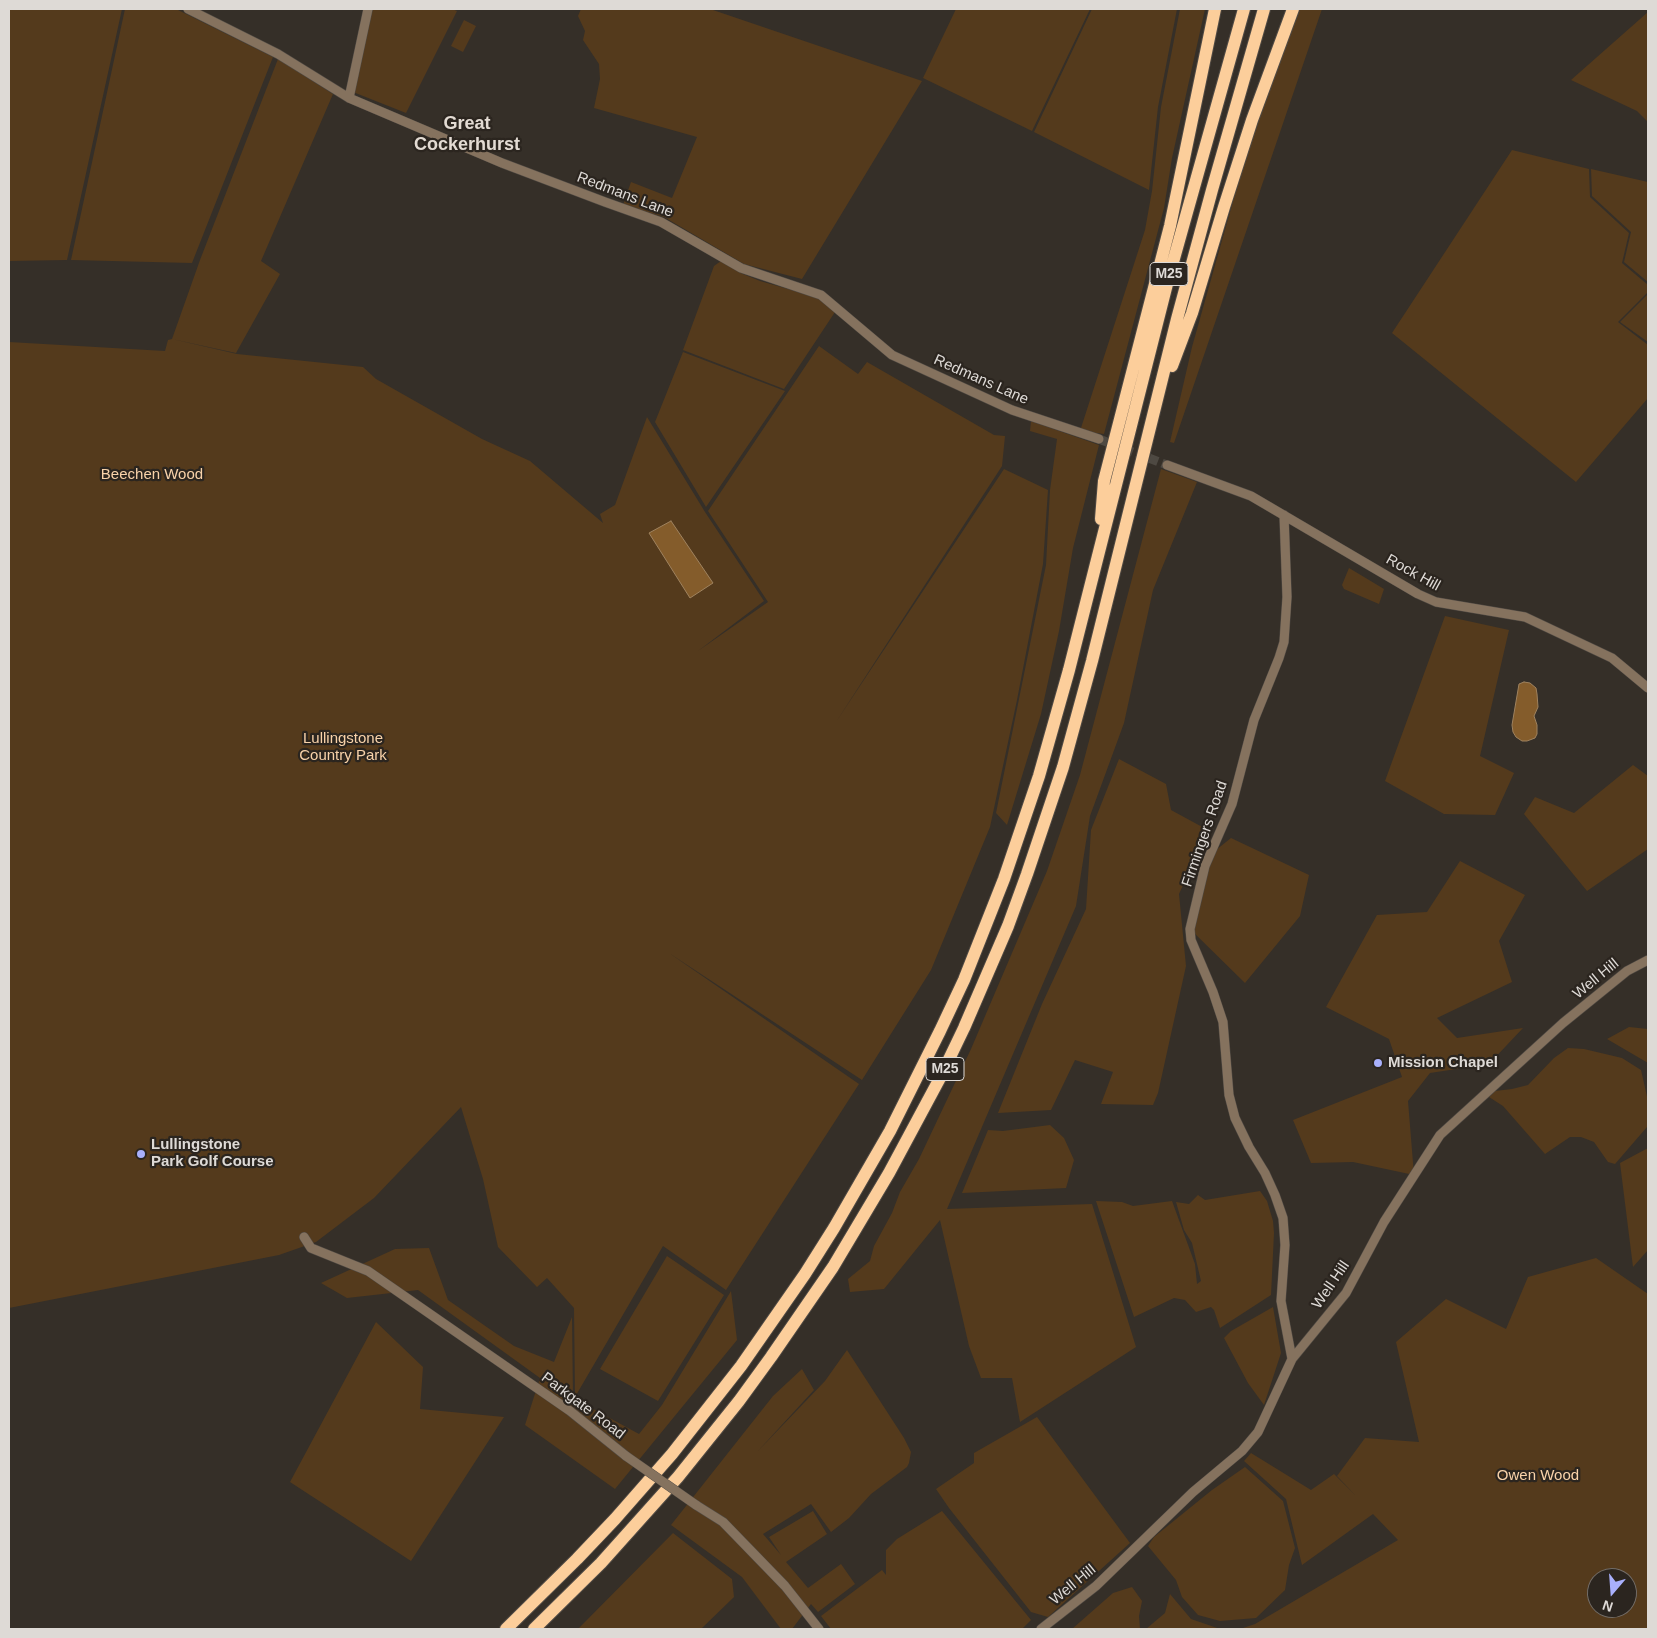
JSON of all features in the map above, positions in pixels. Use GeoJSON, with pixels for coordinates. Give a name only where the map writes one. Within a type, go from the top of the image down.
{"type":"FeatureCollection","features":[{"type":"Feature","properties":{"kind":"highway","name":"M25"},"geometry":{"type":"LineString","coordinates":[[1101,542],[1104,481],[1170,226],[1215,9]]}},
{"type":"Feature","properties":{"kind":"highway","name":"M25"},"geometry":{"type":"LineString","coordinates":[[506,1629],[615,1519],[672,1454],[730,1381],[810,1266],[863,1180],[890,1131],[964,980],[1004,879],[1037,784],[1055,723],[1168,280],[1244,9]]}},
{"type":"Feature","properties":{"kind":"highway","name":"M25"},"geometry":{"type":"LineString","coordinates":[[534,1629],[601,1564],[678,1478],[772,1358],[828,1275],[889,1174],[940,1078],[968,1020],[1028,874],[1057,786],[1082,698],[1155,405],[1210,198],[1264,9]]}},
{"type":"Feature","properties":{"kind":"highway","name":"M25"},"geometry":{"type":"LineString","coordinates":[[1155,405],[1192,313],[1244,146],[1293,9]]}},
{"type":"Feature","properties":{"kind":"street","name":"Redmans Lane"},"geometry":{"type":"LineString","coordinates":[[188,9],[278,54],[349,98],[502,163],[661,222],[741,268],[821,295],[892,355],[1012,410],[1099,439]]}},
{"type":"Feature","properties":{"kind":"street"},"geometry":{"type":"LineString","coordinates":[[349,98],[368,9]]}},
{"type":"Feature","properties":{"kind":"street","name":"Rock Hill"},"geometry":{"type":"LineString","coordinates":[[1167,466],[1251,496],[1418,594],[1436,602],[1525,617],[1612,658],[1648,688]]}},
{"type":"Feature","properties":{"kind":"street","name":"Firmingers Road"},"geometry":{"type":"LineString","coordinates":[[1284,515],[1287,597],[1284,642],[1254,720],[1232,804],[1205,866],[1190,929],[1191,940],[1223,1022],[1229,1095],[1235,1118],[1249,1147],[1265,1173],[1283,1218],[1285,1245],[1281,1300],[1292,1359]]}},
{"type":"Feature","properties":{"kind":"street","name":"Well Hill"},"geometry":{"type":"LineString","coordinates":[[1040,1629],[1096,1586],[1193,1492],[1242,1451],[1258,1432],[1292,1359],[1346,1292],[1384,1222],[1440,1135],[1563,1023],[1627,971],[1648,960]]}},
{"type":"Feature","properties":{"kind":"street","name":"Parkgate Road"},"geometry":{"type":"LineString","coordinates":[[304,1237],[312,1248],[368,1271],[570,1411],[626,1456],[723,1522],[786,1586],[819,1629]]}},
{"type":"Feature","properties":{"kind":"green space"},"geometry":{"type":"Polygon","coordinates":[[[9,9],[122,9],[67,260],[9,261],[9,9]]]}},
{"type":"Feature","properties":{"kind":"green space"},"geometry":{"type":"Polygon","coordinates":[[[125,9],[176,9],[273,57],[192,263],[71,260],[125,9]]]}},
{"type":"Feature","properties":{"kind":"green space"},"geometry":{"type":"Polygon","coordinates":[[[371,9],[452,9],[457,11],[406,113],[353,92],[371,9]]]}},
{"type":"Feature","properties":{"kind":"green space"},"geometry":{"type":"Polygon","coordinates":[[[581,9],[710,9],[922,81],[802,279],[744,264],[664,217],[623,205],[631,182],[672,198],[697,137],[594,108],[600,79],[599,64],[583,40],[585,31],[578,16],[581,9]]]}},
{"type":"Feature","properties":{"kind":"green space"},"geometry":{"type":"Polygon","coordinates":[[[956,9],[1090,9],[1032,131],[923,78],[956,9]]]}},
{"type":"Feature","properties":{"kind":"green space"},"geometry":{"type":"Polygon","coordinates":[[[1092,9],[1177,9],[1158,107],[1149,190],[1034,132],[1092,9]]]}},
{"type":"Feature","properties":{"kind":"green space"},"geometry":{"type":"Polygon","coordinates":[[[1180,9],[1205,9],[1172,158],[1164,208],[1104,434],[1080,431],[1145,230],[1152,191],[1161,107],[1180,9]]]}},
{"type":"Feature","properties":{"kind":"green space"},"geometry":{"type":"Polygon","coordinates":[[[1300,9],[1322,9],[1174,443],[1170,442],[1192,347],[1241,173],[1265,101],[1300,9]]]}},
{"type":"Feature","properties":{"kind":"green space"},"geometry":{"type":"Polygon","coordinates":[[[1648,12],[1648,122],[1637,111],[1571,80],[1648,12]]]}},
{"type":"Feature","properties":{"kind":"green space"},"geometry":{"type":"Polygon","coordinates":[[[464,20],[476,26],[463,52],[451,46],[464,20]]]}},
{"type":"Feature","properties":{"kind":"green space"},"geometry":{"type":"Polygon","coordinates":[[[278,59],[333,94],[261,261],[280,274],[236,353],[172,339],[200,260],[278,59]]]}},
{"type":"Feature","properties":{"kind":"green space"},"geometry":{"type":"Polygon","coordinates":[[[1512,150],[1589,169],[1590,197],[1629,233],[1622,263],[1648,285],[1648,292],[1618,322],[1648,345],[1648,398],[1576,482],[1392,333],[1512,150]]]}},
{"type":"Feature","properties":{"kind":"green space"},"geometry":{"type":"Polygon","coordinates":[[[1591,169],[1648,182],[1648,282],[1624,262],[1631,232],[1592,196],[1591,169]]]}},
{"type":"Feature","properties":{"kind":"green space"},"geometry":{"type":"Polygon","coordinates":[[[721,261],[743,274],[760,281],[820,298],[835,312],[784,389],[683,350],[714,266],[721,261]]]}},
{"type":"Feature","properties":{"kind":"green space"},"geometry":{"type":"Polygon","coordinates":[[[1648,294],[1648,342],[1620,322],[1648,294]]]}},
{"type":"Feature","properties":{"kind":"green space","name":"Lullingstone Country Park"},"geometry":{"type":"Polygon","coordinates":[[[172,339],[237,354],[363,367],[376,379],[482,439],[530,461],[603,523],[600,514],[615,505],[647,417],[705,512],[764,601],[698,651],[768,602],[708,511],[819,346],[858,374],[867,362],[994,435],[1005,436],[1002,466],[836,722],[1004,469],[1048,490],[1043,564],[990,827],[931,970],[862,1080],[669,953],[859,1084],[726,1290],[663,1246],[575,1397],[574,1308],[547,1278],[537,1287],[498,1247],[483,1179],[461,1107],[374,1198],[316,1242],[279,1255],[9,1308],[9,342],[165,351],[168,340],[172,339]]]}},
{"type":"Feature","properties":{"kind":"green space"},"geometry":{"type":"Polygon","coordinates":[[[683,352],[785,391],[706,507],[655,422],[683,352]]]}},
{"type":"Feature","properties":{"kind":"green space"},"geometry":{"type":"Polygon","coordinates":[[[1031,421],[1099,445],[1073,548],[1059,631],[1041,714],[1007,825],[996,813],[1046,565],[1050,490],[1057,439],[1030,431],[1031,421]]]}},
{"type":"Feature","properties":{"kind":"green space"},"geometry":{"type":"Polygon","coordinates":[[[1161,469],[1197,482],[1153,590],[1124,723],[1090,816],[1076,906],[947,1209],[1092,1204],[1136,1347],[1020,1422],[1012,1378],[981,1378],[969,1346],[940,1220],[884,1289],[850,1292],[848,1279],[870,1261],[874,1246],[892,1213],[900,1192],[919,1159],[971,1049],[1047,871],[1080,775],[1161,469]]]}},
{"type":"Feature","properties":{"kind":"green space"},"geometry":{"type":"Polygon","coordinates":[[[1349,568],[1384,589],[1379,604],[1344,589],[1342,585],[1349,568]]]}},
{"type":"Feature","properties":{"kind":"green space"},"geometry":{"type":"Polygon","coordinates":[[[1445,616],[1509,630],[1480,756],[1514,773],[1495,815],[1444,814],[1385,781],[1445,616]]]}},
{"type":"Feature","properties":{"kind":"green space"},"geometry":{"type":"Polygon","coordinates":[[[1119,759],[1166,784],[1171,810],[1206,829],[1179,894],[1186,966],[1158,1093],[1153,1105],[1101,1104],[1113,1072],[1075,1060],[1051,1110],[998,1113],[1042,1004],[1086,909],[1091,830],[1119,759]]]}},
{"type":"Feature","properties":{"kind":"green space"},"geometry":{"type":"Polygon","coordinates":[[[1633,765],[1648,776],[1648,849],[1587,891],[1524,814],[1535,797],[1574,813],[1633,765]]]}},
{"type":"Feature","properties":{"kind":"green space"},"geometry":{"type":"Polygon","coordinates":[[[1231,838],[1309,875],[1300,916],[1245,983],[1190,929],[1211,854],[1231,838]]]}},
{"type":"Feature","properties":{"kind":"green space"},"geometry":{"type":"Polygon","coordinates":[[[1460,861],[1525,895],[1499,941],[1512,982],[1437,1018],[1457,1038],[1523,1028],[1489,1064],[1430,1073],[1408,1101],[1414,1175],[1353,1162],[1311,1163],[1293,1120],[1402,1077],[1389,1039],[1326,1007],[1377,915],[1427,912],[1460,861]]]}},
{"type":"Feature","properties":{"kind":"green space"},"geometry":{"type":"Polygon","coordinates":[[[1629,1027],[1648,1029],[1648,1063],[1607,1039],[1629,1027]]]}},
{"type":"Feature","properties":{"kind":"green space"},"geometry":{"type":"Polygon","coordinates":[[[1568,1048],[1584,1049],[1622,1058],[1641,1070],[1648,1101],[1647,1127],[1615,1164],[1608,1162],[1594,1142],[1581,1137],[1570,1137],[1545,1154],[1503,1106],[1489,1097],[1495,1091],[1528,1085],[1554,1058],[1568,1048]]]}},
{"type":"Feature","properties":{"kind":"green space"},"geometry":{"type":"Polygon","coordinates":[[[1050,1125],[1064,1138],[1074,1160],[1066,1188],[962,1193],[988,1130],[1003,1131],[1050,1125]]]}},
{"type":"Feature","properties":{"kind":"green space"},"geometry":{"type":"Polygon","coordinates":[[[1648,1148],[1648,1250],[1633,1267],[1620,1163],[1648,1148]]]}},
{"type":"Feature","properties":{"kind":"green space"},"geometry":{"type":"Polygon","coordinates":[[[1260,1191],[1267,1201],[1273,1221],[1271,1295],[1220,1328],[1214,1310],[1211,1307],[1196,1312],[1185,1300],[1174,1298],[1134,1317],[1096,1201],[1122,1202],[1133,1206],[1172,1201],[1195,1264],[1197,1284],[1201,1281],[1192,1243],[1184,1230],[1176,1202],[1189,1204],[1198,1195],[1205,1200],[1260,1191]]]}},
{"type":"Feature","properties":{"kind":"green space"},"geometry":{"type":"Polygon","coordinates":[[[429,1248],[448,1300],[514,1346],[554,1362],[572,1317],[573,1398],[639,1434],[662,1405],[731,1291],[737,1340],[615,1489],[525,1425],[540,1378],[418,1290],[347,1298],[321,1283],[395,1249],[429,1248]]]}},
{"type":"Feature","properties":{"kind":"green space"},"geometry":{"type":"Polygon","coordinates":[[[667,1256],[724,1295],[658,1401],[600,1369],[667,1256]]]}},
{"type":"Feature","properties":{"kind":"green space","name":"Owen Wood"},"geometry":{"type":"Polygon","coordinates":[[[1596,1258],[1648,1294],[1648,1629],[1240,1629],[1255,1624],[1398,1540],[1373,1514],[1302,1565],[1286,1499],[1244,1461],[1251,1453],[1311,1490],[1334,1474],[1356,1496],[1337,1476],[1365,1438],[1419,1442],[1396,1342],[1446,1299],[1506,1329],[1528,1277],[1596,1258]]]}},
{"type":"Feature","properties":{"kind":"green space"},"geometry":{"type":"Polygon","coordinates":[[[1273,1307],[1281,1353],[1264,1405],[1248,1383],[1224,1338],[1231,1331],[1273,1307]]]}},
{"type":"Feature","properties":{"kind":"green space"},"geometry":{"type":"Polygon","coordinates":[[[376,1322],[423,1367],[420,1409],[504,1417],[411,1561],[290,1482],[376,1322]]]}},
{"type":"Feature","properties":{"kind":"green space"},"geometry":{"type":"Polygon","coordinates":[[[847,1350],[904,1438],[911,1452],[909,1463],[907,1467],[871,1494],[849,1518],[831,1532],[811,1504],[763,1534],[781,1555],[769,1537],[813,1511],[827,1534],[786,1562],[808,1588],[841,1564],[855,1584],[818,1612],[811,1604],[792,1629],[781,1629],[742,1577],[671,1525],[773,1396],[802,1369],[814,1390],[757,1452],[825,1381],[847,1350]]]}},
{"type":"Feature","properties":{"kind":"green space"},"geometry":{"type":"Polygon","coordinates":[[[1037,1417],[1130,1543],[1048,1617],[1031,1612],[936,1489],[974,1463],[974,1453],[1037,1417]]]}},
{"type":"Feature","properties":{"kind":"green space"},"geometry":{"type":"Polygon","coordinates":[[[1245,1467],[1283,1501],[1295,1548],[1289,1565],[1285,1590],[1256,1618],[1220,1621],[1198,1615],[1182,1597],[1176,1580],[1148,1546],[1154,1537],[1212,1490],[1245,1467]]]}},
{"type":"Feature","properties":{"kind":"green space"},"geometry":{"type":"Polygon","coordinates":[[[942,1511],[1031,1620],[1022,1629],[831,1629],[821,1616],[882,1570],[886,1575],[886,1550],[897,1539],[942,1511]]]}},
{"type":"Feature","properties":{"kind":"green space"},"geometry":{"type":"Polygon","coordinates":[[[673,1533],[732,1579],[734,1597],[701,1629],[578,1629],[673,1533]]]}},
{"type":"Feature","properties":{"kind":"green space"},"geometry":{"type":"Polygon","coordinates":[[[1132,1587],[1142,1601],[1139,1616],[1140,1629],[1072,1629],[1113,1593],[1132,1587]]]}},
{"type":"Feature","properties":{"kind":"green space"},"geometry":{"type":"Polygon","coordinates":[[[1170,1594],[1191,1619],[1220,1629],[1146,1629],[1165,1613],[1170,1594]]]}},
{"type":"Feature","properties":{"kind":"shaded area"},"geometry":{"type":"Polygon","coordinates":[[[671,521],[713,583],[690,598],[649,533],[671,521]]]}},
{"type":"Feature","properties":{"kind":"shaded area"},"geometry":{"type":"Polygon","coordinates":[[[1524,682],[1530,683],[1536,688],[1538,707],[1534,716],[1537,734],[1535,738],[1527,741],[1522,741],[1516,737],[1512,725],[1519,684],[1524,682]]]}},
{"type":"Feature","properties":{"kind":"tunnel"},"geometry":{"type":"LineString","coordinates":[[1099,439],[1167,465]]}},
{"type":"Feature","properties":{"kind":"place","name":"Mission Chapel"},"geometry":{"type":"Point","coordinates":[1378,1063]}},
{"type":"Feature","properties":{"kind":"place","name":"Lullingstone Park Golf Course"},"geometry":{"type":"Point","coordinates":[141,1154]}},
{"type":"Feature","properties":{"kind":"district","name":"Great Cockerhurst"},"geometry":{"type":"Point","coordinates":[467,134]}},
{"type":"Feature","properties":{"kind":"park label","name":"Beechen Wood"},"geometry":{"type":"Point","coordinates":[152,475]}}]}
